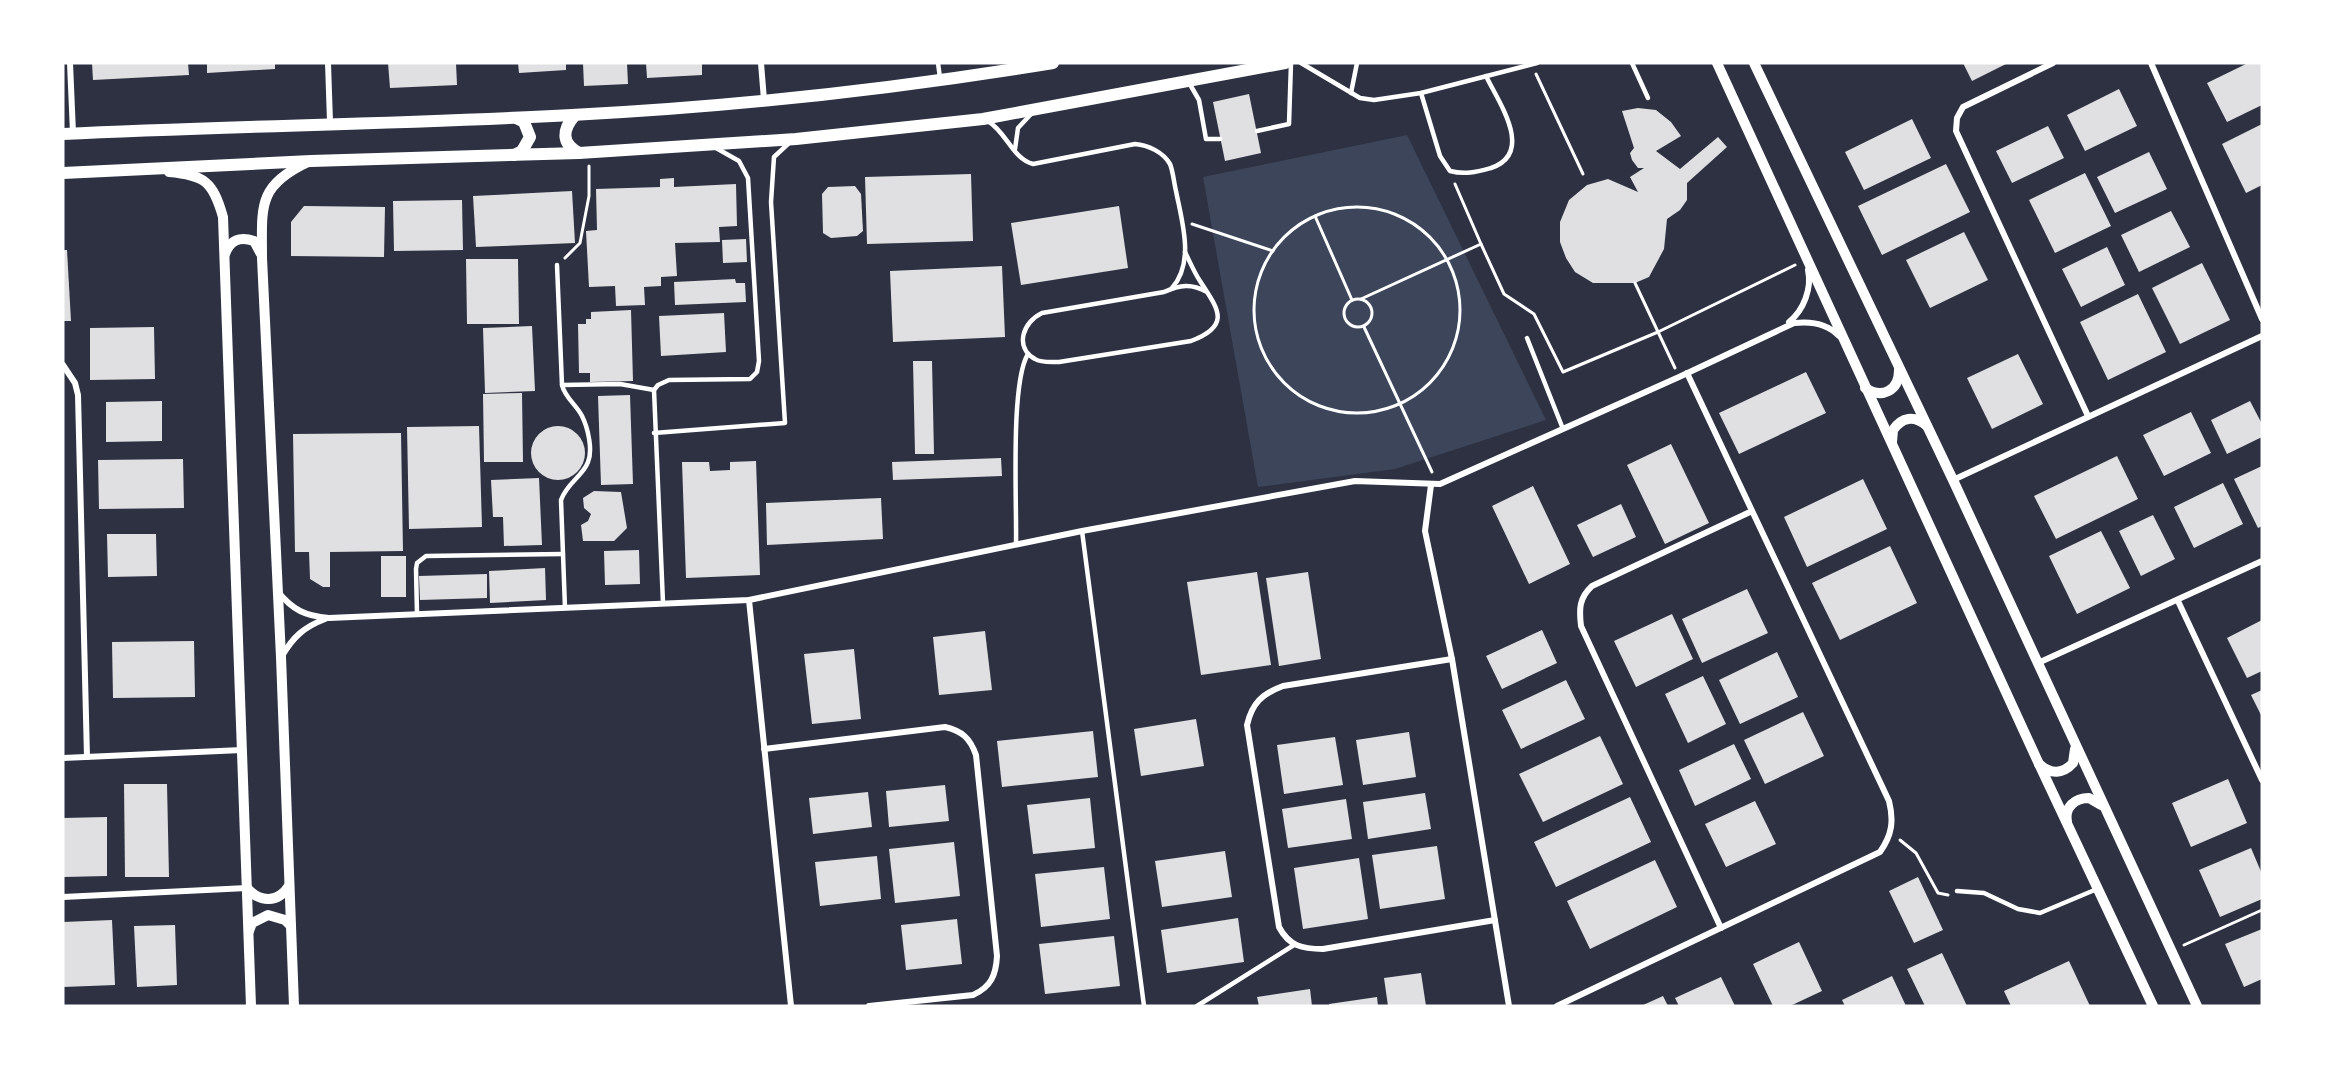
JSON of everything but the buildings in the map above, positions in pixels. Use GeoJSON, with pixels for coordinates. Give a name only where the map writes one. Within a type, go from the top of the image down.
{"type":"FeatureCollection","features":[{"type":"Feature","properties":{"kind":"main road"},"geometry":{"type":"LineString","coordinates":[[68,134],[575,115],[764,101],[940,81],[1053,63]]}},
{"type":"Feature","properties":{"kind":"main road"},"geometry":{"type":"LineString","coordinates":[[63,173],[311,161],[584,153],[796,139],[983,119],[1285,63]]}},
{"type":"Feature","properties":{"kind":"main road"},"geometry":{"type":"LineString","coordinates":[[575,115],[568,123],[566,144],[584,153]]}},
{"type":"Feature","properties":{"kind":"main road"},"geometry":{"type":"LineString","coordinates":[[514,155],[522,151],[530,137],[524,122],[516,118]]}},
{"type":"Feature","properties":{"kind":"street"},"geometry":{"type":"LineString","coordinates":[[68,134],[70,63]]}},
{"type":"Feature","properties":{"kind":"street"},"geometry":{"type":"LineString","coordinates":[[328,63],[330,123]]}},
{"type":"Feature","properties":{"kind":"street"},"geometry":{"type":"LineString","coordinates":[[761,63],[764,101]]}},
{"type":"Feature","properties":{"kind":"street"},"geometry":{"type":"LineString","coordinates":[[1717,63],[2067,825],[2153,1006]]}},
{"type":"Feature","properties":{"kind":"street"},"geometry":{"type":"LineString","coordinates":[[1754,63],[1953,480],[2197,1006]]}},
{"type":"Feature","properties":{"kind":"street"},"geometry":{"type":"LineString","coordinates":[[2053,63],[1962,107],[1957,118],[1956,130],[2088,416]]}},
{"type":"Feature","properties":{"kind":"street"},"geometry":{"type":"LineString","coordinates":[[2151,63],[2262,319]]}},
{"type":"Feature","properties":{"kind":"street"},"geometry":{"type":"LineString","coordinates":[[294,1006],[262,218],[268,193],[276,180],[311,161]]}},
{"type":"Feature","properties":{"kind":"street"},"geometry":{"type":"LineString","coordinates":[[145,170],[193,174],[206,181],[217,195],[223,217],[251,1006]]}},
{"type":"Feature","properties":{"kind":"street"},"geometry":{"type":"LineString","coordinates":[[225,254],[228,246],[236,240],[245,238],[254,241],[260,248],[262,258]]}},
{"type":"Feature","properties":{"kind":"street"},"geometry":{"type":"LineString","coordinates":[[1781,328],[1798,312],[1808,291],[1809,275],[1806,260]]}},
{"type":"Feature","properties":{"kind":"street"},"geometry":{"type":"LineString","coordinates":[[278,591],[291,607],[309,616],[328,618],[749,600],[1082,531],[1355,481],[1383,480],[1440,484],[1687,374],[1794,323],[1808,321],[1834,332],[1844,342]]}},
{"type":"Feature","properties":{"kind":"street"},"geometry":{"type":"LineString","coordinates":[[1953,480],[2262,336]]}},
{"type":"Feature","properties":{"kind":"street"},"geometry":{"type":"LineString","coordinates":[[63,365],[75,383],[78,395],[87,757]]}},
{"type":"Feature","properties":{"kind":"street"},"geometry":{"type":"LineString","coordinates":[[1865,387],[1881,394],[1889,391],[1899,378],[1899,369]]}},
{"type":"Feature","properties":{"kind":"street"},"geometry":{"type":"LineString","coordinates":[[1557,1006],[1880,852],[1891,834],[1892,813],[1888,801],[1687,374]]}},
{"type":"Feature","properties":{"kind":"street"},"geometry":{"type":"LineString","coordinates":[[1893,446],[1891,438],[1898,423],[1913,418],[1927,426]]}},
{"type":"Feature","properties":{"kind":"street"},"geometry":{"type":"LineString","coordinates":[[1431,485],[1425,531],[1452,659],[1509,1006]]}},
{"type":"Feature","properties":{"kind":"street"},"geometry":{"type":"LineString","coordinates":[[1721,928],[1581,626],[1579,613],[1580,601],[1592,586],[1750,512]]}},
{"type":"Feature","properties":{"kind":"street"},"geometry":{"type":"LineString","coordinates":[[2038,663],[2262,561]]}},
{"type":"Feature","properties":{"kind":"street"},"geometry":{"type":"LineString","coordinates":[[749,600],[791,1006]]}},
{"type":"Feature","properties":{"kind":"street"},"geometry":{"type":"LineString","coordinates":[[2178,601],[2262,780]]}},
{"type":"Feature","properties":{"kind":"street"},"geometry":{"type":"LineString","coordinates":[[281,657],[292,639],[309,625],[328,618]]}},
{"type":"Feature","properties":{"kind":"street"},"geometry":{"type":"LineString","coordinates":[[1452,659],[1283,686],[1268,692],[1250,711],[1247,725],[1279,927],[1286,939],[1294,945],[1306,949],[1323,949],[1495,920]]}},
{"type":"Feature","properties":{"kind":"street"},"geometry":{"type":"LineString","coordinates":[[764,749],[945,727],[956,730],[972,745],[976,755],[996,972],[983,991],[973,995],[869,1006]]}},
{"type":"Feature","properties":{"kind":"street"},"geometry":{"type":"LineString","coordinates":[[2039,764],[2052,772],[2061,772],[2073,762],[2075,747]]}},
{"type":"Feature","properties":{"kind":"street"},"geometry":{"type":"LineString","coordinates":[[63,758],[243,750]]}},
{"type":"Feature","properties":{"kind":"street"},"geometry":{"type":"LineString","coordinates":[[2067,825],[2066,817],[2073,802],[2089,798],[2103,807]]}},
{"type":"Feature","properties":{"kind":"street"},"geometry":{"type":"LineString","coordinates":[[63,897],[247,888],[260,899],[269,900],[284,893],[289,886]]}},
{"type":"Feature","properties":{"kind":"street"},"geometry":{"type":"LineString","coordinates":[[249,931],[252,923],[268,915],[285,920],[291,926]]}},
{"type":"Feature","properties":{"kind":"lane"},"geometry":{"type":"LineString","coordinates":[[938,63],[940,81]]}},
{"type":"Feature","properties":{"kind":"lane"},"geometry":{"type":"LineString","coordinates":[[1257,131],[1289,124],[1292,63]]}},
{"type":"Feature","properties":{"kind":"lane"},"geometry":{"type":"LineString","coordinates":[[1301,63],[1360,98],[1374,100],[1420,93],[1534,64]]}},
{"type":"Feature","properties":{"kind":"lane"},"geometry":{"type":"LineString","coordinates":[[1351,93],[1357,63]]}},
{"type":"Feature","properties":{"kind":"lane"},"geometry":{"type":"LineString","coordinates":[[1632,63],[1648,98]]}},
{"type":"Feature","properties":{"kind":"lane"},"geometry":{"type":"LineString","coordinates":[[1420,93],[1440,156],[1450,171],[1463,175],[1482,171],[1498,165],[1510,155],[1512,135],[1486,76]]}},
{"type":"Feature","properties":{"kind":"lane"},"geometry":{"type":"LineString","coordinates":[[1188,81],[1198,100],[1206,139],[1220,139]]}},
{"type":"Feature","properties":{"kind":"lane"},"geometry":{"type":"LineString","coordinates":[[1036,110],[1023,120],[1018,128],[1015,149],[1017,157],[1033,164],[1144,145],[1157,151],[1170,164],[1182,221],[1185,252],[1182,274],[1172,288]]}},
{"type":"Feature","properties":{"kind":"lane"},"geometry":{"type":"LineString","coordinates":[[983,119],[1001,132],[1015,149]]}},
{"type":"Feature","properties":{"kind":"lane"},"geometry":{"type":"LineString","coordinates":[[654,433],[785,423],[771,171],[774,157],[796,139]]}},
{"type":"Feature","properties":{"kind":"lane"},"geometry":{"type":"LineString","coordinates":[[663,603],[654,433],[654,390],[658,385],[669,380],[750,379],[757,372],[748,178],[739,160],[712,146]]}},
{"type":"Feature","properties":{"kind":"lane"},"geometry":{"type":"LineString","coordinates":[[1185,252],[1218,309],[1213,328],[1205,336],[1191,341],[1059,363],[1037,361],[1028,354],[1024,344],[1026,325],[1036,315],[1164,292],[1190,285],[1207,292]]}},
{"type":"Feature","properties":{"kind":"lane"},"geometry":{"type":"LineString","coordinates":[[557,265],[562,384],[564,393],[582,416],[590,453],[588,465],[565,488],[561,500],[565,608]]}},
{"type":"Feature","properties":{"kind":"lane"},"geometry":{"type":"LineString","coordinates":[[1527,338],[1563,429]]}},
{"type":"Feature","properties":{"kind":"lane"},"geometry":{"type":"LineString","coordinates":[[1016,545],[1018,394],[1022,364],[1028,354]]}},
{"type":"Feature","properties":{"kind":"lane"},"geometry":{"type":"LineString","coordinates":[[562,384],[620,384],[654,390]]}},
{"type":"Feature","properties":{"kind":"lane"},"geometry":{"type":"LineString","coordinates":[[1082,531],[1144,1006]]}},
{"type":"Feature","properties":{"kind":"lane"},"geometry":{"type":"LineString","coordinates":[[417,614],[416,569],[417,563],[426,556],[563,554]]}},
{"type":"Feature","properties":{"kind":"lane"},"geometry":{"type":"LineString","coordinates":[[1957,891],[1984,893],[2018,909],[2040,913],[2097,889]]}},
{"type":"Feature","properties":{"kind":"lane"},"geometry":{"type":"LineString","coordinates":[[1197,1006],[1294,945]]}},
{"type":"Feature","properties":{"kind":"path"},"geometry":{"type":"LineString","coordinates":[[1534,64],[1583,174]]}},
{"type":"Feature","properties":{"kind":"path"},"geometry":{"type":"LineString","coordinates":[[557,265],[580,243],[589,196],[584,153]]}},
{"type":"Feature","properties":{"kind":"path"},"geometry":{"type":"LineString","coordinates":[[1450,171],[1504,294],[1534,314],[1563,372],[1658,332],[1806,260]]}},
{"type":"Feature","properties":{"kind":"path"},"geometry":{"type":"LineString","coordinates":[[1350,207],[1386,210],[1419,227],[1443,252],[1458,285],[1461,321],[1450,356],[1429,385],[1399,405],[1364,414],[1328,410],[1296,394],[1270,368],[1256,335],[1253,299],[1263,265],[1273,251],[1285,236],[1315,216],[1350,207]]}},
{"type":"Feature","properties":{"kind":"path"},"geometry":{"type":"LineString","coordinates":[[1315,216],[1352,300]]}},
{"type":"Feature","properties":{"kind":"path"},"geometry":{"type":"LineString","coordinates":[[1182,221],[1273,251]]}},
{"type":"Feature","properties":{"kind":"path"},"geometry":{"type":"LineString","coordinates":[[1361,299],[1369,304],[1373,312],[1371,321],[1364,327],[1354,328],[1346,323],[1343,315],[1345,306],[1352,300],[1361,299],[1481,244]]}},
{"type":"Feature","properties":{"kind":"path"},"geometry":{"type":"LineString","coordinates":[[1635,283],[1679,377]]}},
{"type":"Feature","properties":{"kind":"path"},"geometry":{"type":"LineString","coordinates":[[1364,327],[1434,477],[1431,485]]}},
{"type":"Feature","properties":{"kind":"path"},"geometry":{"type":"LineString","coordinates":[[1891,834],[1916,853],[1938,893],[1949,895],[1957,891]]}},
{"type":"Feature","properties":{"kind":"path"},"geometry":{"type":"LineString","coordinates":[[2171,951],[2262,910]]}},
{"type":"Feature","properties":{"kind":"shaded area"},"geometry":{"type":"Polygon","coordinates":[[[1407,135],[1546,420],[1395,469],[1258,487],[1203,177],[1407,135]]]}}]}
